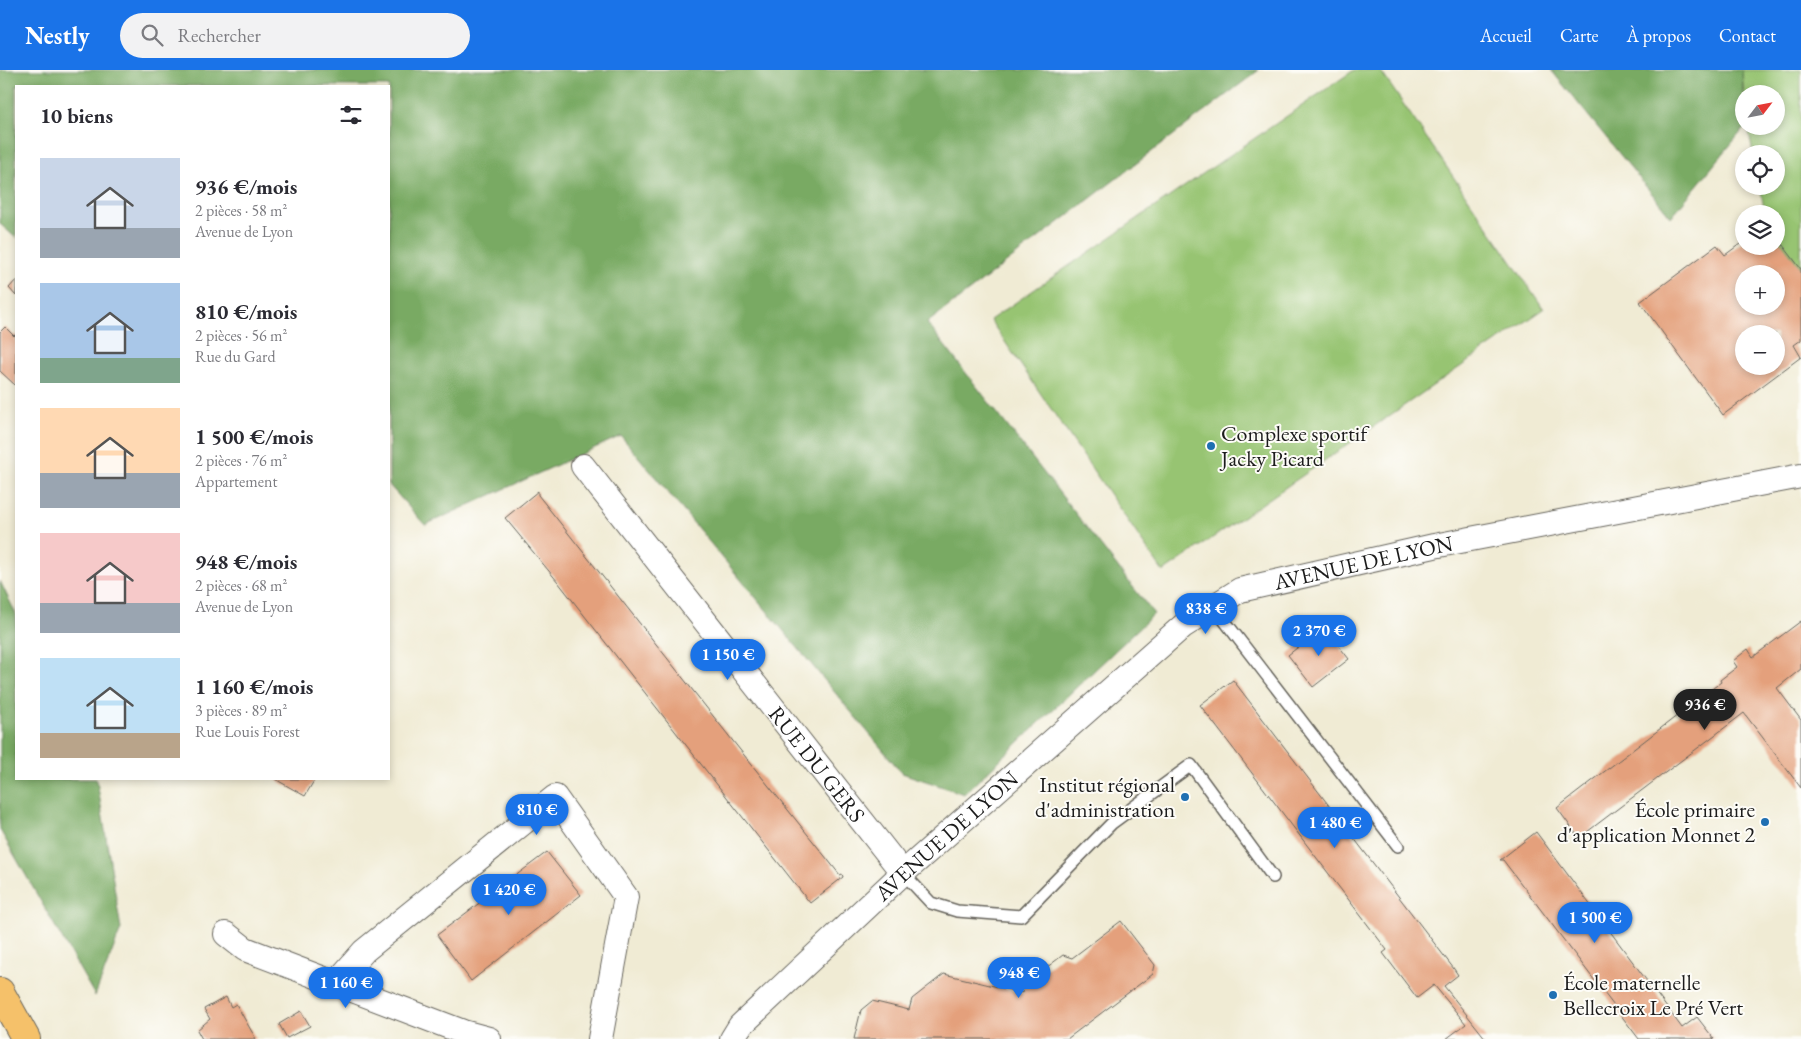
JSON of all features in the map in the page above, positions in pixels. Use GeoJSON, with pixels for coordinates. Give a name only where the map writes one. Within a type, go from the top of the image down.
{"type":"FeatureCollection","features":[{"type":"Feature","properties":{"kind":"highway"},"geometry":{"type":"LineString","coordinates":[[0,992],[26,1039]]}},
{"type":"Feature","properties":{"kind":"street","name":"RUE DU GERS"},"geometry":{"type":"LineString","coordinates":[[584,466],[903,873]]}},
{"type":"Feature","properties":{"kind":"street","name":"AVENUE DE LYON"},"geometry":{"type":"LineString","coordinates":[[732,1039],[740,1026],[903,873],[1183,626],[1240,590],[1434,546],[1801,476]]}},
{"type":"Feature","properties":{"kind":"street"},"geometry":{"type":"LineString","coordinates":[[335,984],[364,951],[555,797],[626,897],[600,1039]]}},
{"type":"Feature","properties":{"kind":"street"},"geometry":{"type":"LineString","coordinates":[[226,934],[245,949],[463,1032],[489,1039]]}},
{"type":"Feature","properties":{"kind":"lane"},"geometry":{"type":"LineString","coordinates":[[1214,607],[1398,846]]}},
{"type":"Feature","properties":{"kind":"lane"},"geometry":{"type":"LineString","coordinates":[[903,873],[931,903],[957,911],[1021,916],[1112,823],[1190,765],[1273,877]]}},
{"type":"Feature","properties":{"kind":"green space"},"geometry":{"type":"Polygon","coordinates":[[[0,70],[1259,70],[927,323],[1154,614],[964,794],[902,773],[621,436],[425,525],[390,486],[390,85],[15,85],[15,237],[0,224],[0,70]]]}},
{"type":"Feature","properties":{"kind":"green space","name":"Complexe sportif Jacky Picard"},"geometry":{"type":"Polygon","coordinates":[[[1354,70],[1380,70],[1544,309],[1163,572],[990,320],[1354,70]]]}},
{"type":"Feature","properties":{"kind":"green space"},"geometry":{"type":"Polygon","coordinates":[[[1551,70],[1742,70],[1743,85],[1735,85],[1735,135],[1739,135],[1671,217],[1551,70]]]}},
{"type":"Feature","properties":{"kind":"green space"},"geometry":{"type":"Polygon","coordinates":[[[1742,70],[1801,70],[1801,268],[1785,247],[1785,205],[1763,205],[1762,195],[1785,195],[1785,145],[1751,145],[1750,135],[1785,135],[1785,85],[1743,85],[1742,70]]]}},
{"type":"Feature","properties":{"kind":"green space"},"geometry":{"type":"Polygon","coordinates":[[[0,581],[15,612],[15,780],[97,781],[121,929],[95,996],[0,830],[0,581]]]}},
{"type":"Feature","properties":{"kind":"building"},"geometry":{"type":"Polygon","coordinates":[[[1717,245],[1725,255],[1735,248],[1735,255],[1785,255],[1785,248],[1801,269],[1801,340],[1794,345],[1801,357],[1785,369],[1785,325],[1735,325],[1735,375],[1777,375],[1723,415],[1640,302],[1717,245]]]}},
{"type":"Feature","properties":{"kind":"building"},"geometry":{"type":"Polygon","coordinates":[[[15,281],[15,295],[9,288],[15,281]]]}},
{"type":"Feature","properties":{"kind":"building"},"geometry":{"type":"Polygon","coordinates":[[[5,327],[15,335],[15,385],[0,371],[0,332],[5,327]]]}},
{"type":"Feature","properties":{"kind":"building"},"geometry":{"type":"Polygon","coordinates":[[[538,491],[538,495],[740,750],[840,875],[842,874],[843,877],[810,903],[558,582],[505,518],[538,491]]]}},
{"type":"Feature","properties":{"kind":"building"},"geometry":{"type":"Polygon","coordinates":[[[1801,621],[1801,669],[1777,688],[1801,720],[1801,788],[1744,713],[1579,838],[1557,808],[1721,682],[1720,680],[1737,667],[1733,661],[1748,649],[1753,657],[1801,621]]]}},
{"type":"Feature","properties":{"kind":"building"},"geometry":{"type":"Polygon","coordinates":[[[1324,627],[1349,659],[1313,687],[1288,655],[1324,627]]]}},
{"type":"Feature","properties":{"kind":"building"},"geometry":{"type":"Polygon","coordinates":[[[1233,680],[1454,969],[1458,975],[1444,986],[1486,1039],[1446,1039],[1466,1024],[1434,985],[1417,998],[1383,953],[1387,950],[1200,705],[1233,680]]]}},
{"type":"Feature","properties":{"kind":"building"},"geometry":{"type":"Polygon","coordinates":[[[277,780],[314,780],[305,796],[277,780]]]}},
{"type":"Feature","properties":{"kind":"building"},"geometry":{"type":"Polygon","coordinates":[[[1536,832],[1682,1028],[1697,1017],[1714,1039],[1639,1039],[1503,860],[1500,860],[1536,832]]]}},
{"type":"Feature","properties":{"kind":"building"},"geometry":{"type":"Polygon","coordinates":[[[547,852],[581,895],[471,981],[437,935],[547,852]]]}},
{"type":"Feature","properties":{"kind":"building"},"geometry":{"type":"Polygon","coordinates":[[[1121,921],[1155,965],[1153,974],[1067,1039],[854,1039],[861,1010],[872,1001],[909,1010],[912,999],[944,974],[1023,993],[1025,984],[1063,955],[1072,958],[1121,921]]]}},
{"type":"Feature","properties":{"kind":"building"},"geometry":{"type":"Polygon","coordinates":[[[226,997],[231,1007],[236,1004],[256,1039],[202,1039],[197,1030],[210,1019],[204,1009],[226,997]]]}},
{"type":"Feature","properties":{"kind":"building"},"geometry":{"type":"Polygon","coordinates":[[[301,1011],[310,1026],[287,1038],[279,1024],[301,1011]]]}},
{"type":"Feature","properties":{"kind":"place","name":"Complexe sportif Jacky Picard"},"geometry":{"type":"Point","coordinates":[1211,446]}},
{"type":"Feature","properties":{"kind":"place","name":"Institut régional d'administration"},"geometry":{"type":"Point","coordinates":[1185,797]}},
{"type":"Feature","properties":{"kind":"place","name":"École primaire d'application Monnet 2"},"geometry":{"type":"Point","coordinates":[1765,822]}},
{"type":"Feature","properties":{"kind":"place","name":"École maternelle Bellecroix Le Pré Vert"},"geometry":{"type":"Point","coordinates":[1553,995]}}]}
